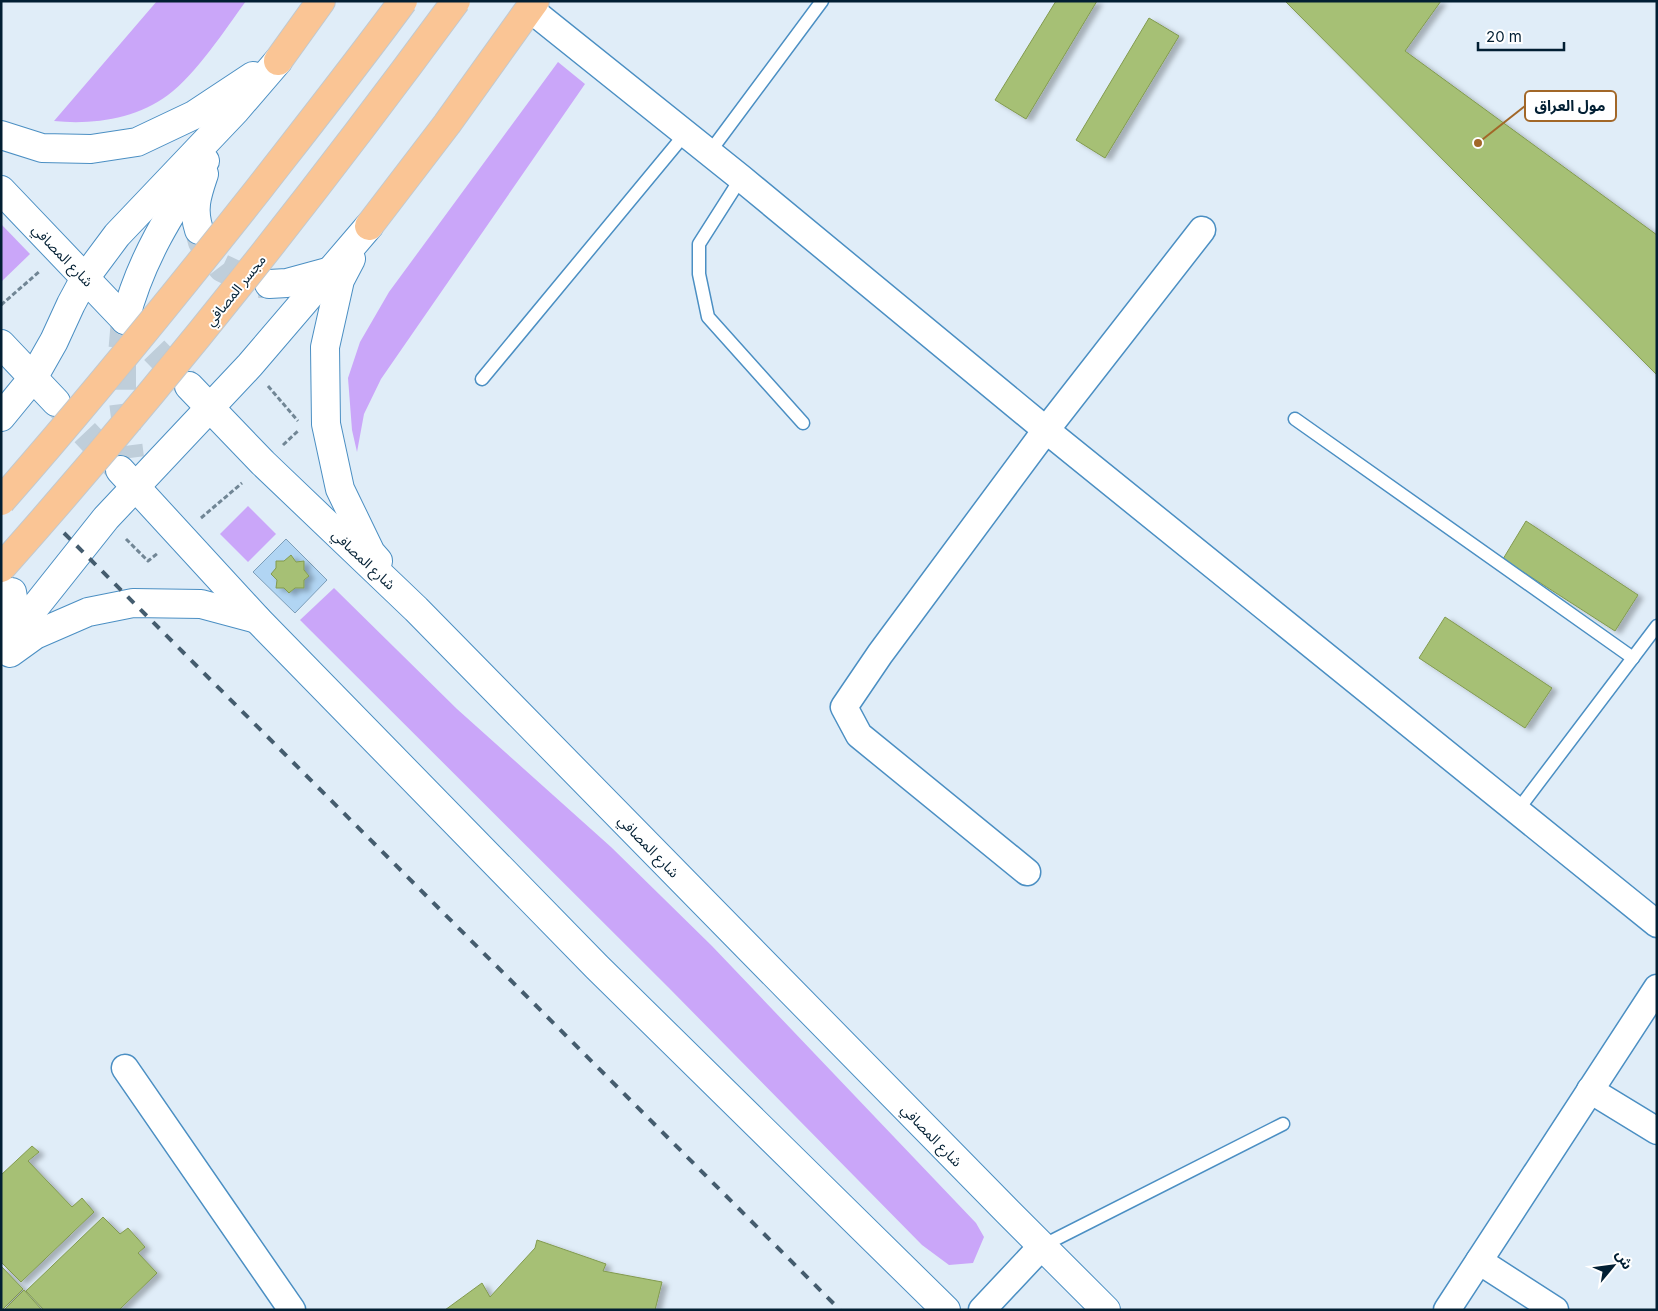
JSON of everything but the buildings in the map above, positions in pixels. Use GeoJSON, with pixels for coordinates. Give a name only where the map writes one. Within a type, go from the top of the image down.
{"type":"FeatureCollection","features":[{"type":"Feature","properties":{"kind":"highway"},"geometry":{"type":"LineString","coordinates":[[278,61],[321,1]]}},
{"type":"Feature","properties":{"kind":"highway"},"geometry":{"type":"LineString","coordinates":[[1,501],[118,365],[208,253],[403,1]]}},
{"type":"Feature","properties":{"kind":"highway","name":"مجسر المصافي"},"geometry":{"type":"LineString","coordinates":[[1,568],[79,480],[288,224],[394,86],[456,1]]}},
{"type":"Feature","properties":{"kind":"highway"},"geometry":{"type":"LineString","coordinates":[[369,226],[447,124],[532,5]]}},
{"type":"Feature","properties":{"kind":"main road"},"geometry":{"type":"LineString","coordinates":[[1,417],[33,378],[54,341],[85,278],[117,235],[235,111],[278,61]]}},
{"type":"Feature","properties":{"kind":"main road"},"geometry":{"type":"LineString","coordinates":[[1,135],[42,148],[91,149],[137,142],[194,115],[278,61]]}},
{"type":"Feature","properties":{"kind":"main road"},"geometry":{"type":"LineString","coordinates":[[199,230],[196,219],[195,200],[214,147],[235,111]]}},
{"type":"Feature","properties":{"kind":"main road","name":"شارع المصافي"},"geometry":{"type":"LineString","coordinates":[[1,190],[125,320],[143,267],[162,227],[214,147]]}},
{"type":"Feature","properties":{"kind":"main road"},"geometry":{"type":"LineString","coordinates":[[2,653],[106,518],[129,472],[210,408],[250,365],[369,226]]}},
{"type":"Feature","properties":{"kind":"main road"},"geometry":{"type":"LineString","coordinates":[[369,226],[340,280],[325,347],[326,424],[340,489],[367,545],[371,553],[416,609]]}},
{"type":"Feature","properties":{"kind":"main road"},"geometry":{"type":"LineString","coordinates":[[270,284],[287,283],[331,270]]}},
{"type":"Feature","properties":{"kind":"main road"},"geometry":{"type":"LineString","coordinates":[[1,344],[56,402]]}},
{"type":"Feature","properties":{"kind":"main road","name":"شارع المصافي"},"geometry":{"type":"LineString","coordinates":[[189,386],[263,463],[416,609],[1106,1310]]}},
{"type":"Feature","properties":{"kind":"main road"},"geometry":{"type":"LineString","coordinates":[[129,472],[181,535],[257,619],[598,967],[946,1310]]}},
{"type":"Feature","properties":{"kind":"main road"},"geometry":{"type":"LineString","coordinates":[[2,653],[14,603],[12,592]]}},
{"type":"Feature","properties":{"kind":"main road"},"geometry":{"type":"LineString","coordinates":[[2,653],[35,634],[88,612],[133,604],[201,604],[257,619]]}},
{"type":"Feature","properties":{"kind":"street"},"geometry":{"type":"LineString","coordinates":[[532,5],[685,134],[1046,430],[1657,924]]}},
{"type":"Feature","properties":{"kind":"street"},"geometry":{"type":"LineString","coordinates":[[1027,872],[859,735],[844,707],[880,654],[1046,430],[1202,230]]}},
{"type":"Feature","properties":{"kind":"street"},"geometry":{"type":"LineString","coordinates":[[1447,1310],[1657,988]]}},
{"type":"Feature","properties":{"kind":"street"},"geometry":{"type":"LineString","coordinates":[[125,1068],[292,1310]]}},
{"type":"Feature","properties":{"kind":"street"},"geometry":{"type":"LineString","coordinates":[[1590,1090],[1657,1131]]}},
{"type":"Feature","properties":{"kind":"street"},"geometry":{"type":"LineString","coordinates":[[982,1310],[1042,1246]]}},
{"type":"Feature","properties":{"kind":"street"},"geometry":{"type":"LineString","coordinates":[[1479,1261],[1555,1310]]}},
{"type":"Feature","properties":{"kind":"lane"},"geometry":{"type":"LineString","coordinates":[[709,153],[822,1]]}},
{"type":"Feature","properties":{"kind":"lane"},"geometry":{"type":"LineString","coordinates":[[482,379],[685,134]]}},
{"type":"Feature","properties":{"kind":"lane"},"geometry":{"type":"LineString","coordinates":[[741,178],[699,244],[699,274],[708,317],[803,423]]}},
{"type":"Feature","properties":{"kind":"lane"},"geometry":{"type":"LineString","coordinates":[[1295,419],[1633,658]]}},
{"type":"Feature","properties":{"kind":"lane"},"geometry":{"type":"LineString","coordinates":[[1517,811],[1657,626]]}},
{"type":"Feature","properties":{"kind":"lane"},"geometry":{"type":"LineString","coordinates":[[1042,1246],[1283,1124]]}},
{"type":"Feature","properties":{"kind":"path"},"geometry":{"type":"LineString","coordinates":[[106,518],[148,561],[181,535],[302,427],[326,424]]}},
{"type":"Feature","properties":{"kind":"shaded area"},"geometry":{"type":"Polygon","coordinates":[[[157,1],[246,1],[210,51],[179,86],[168,95],[142,110],[128,115],[98,121],[54,121],[157,1]]]}},
{"type":"Feature","properties":{"kind":"shaded area"},"geometry":{"type":"Polygon","coordinates":[[[558,62],[585,84],[381,379],[364,414],[357,452],[352,430],[348,378],[360,342],[389,292],[558,62]]]}},
{"type":"Feature","properties":{"kind":"shaded area"},"geometry":{"type":"Polygon","coordinates":[[[1,224],[30,254],[1,282],[1,224]]]}},
{"type":"Feature","properties":{"kind":"shaded area"},"geometry":{"type":"Polygon","coordinates":[[[248,506],[276,534],[248,562],[220,534],[248,506]]]}},
{"type":"Feature","properties":{"kind":"shaded area"},"geometry":{"type":"Polygon","coordinates":[[[334,588],[457,709],[611,847],[712,946],[976,1223],[984,1237],[973,1263],[949,1265],[922,1245],[668,987],[300,620],[334,588]]]}},
{"type":"Feature","properties":{"kind":"water"},"geometry":{"type":"Polygon","coordinates":[[[286,539],[327,580],[295,613],[253,572],[286,539]]]}},
{"type":"Feature","properties":{"kind":"tunnel"},"geometry":{"type":"LineString","coordinates":[[199,231],[202,242],[222,268],[256,284],[267,284]]}},
{"type":"Feature","properties":{"kind":"tunnel"},"geometry":{"type":"LineString","coordinates":[[125,320],[122,355],[122,393],[130,458]]}},
{"type":"Feature","properties":{"kind":"tunnel"},"geometry":{"type":"LineString","coordinates":[[125,320],[188,385]]}},
{"type":"Feature","properties":{"kind":"tunnel"},"geometry":{"type":"LineString","coordinates":[[56,402],[118,468]]}},
{"type":"Feature","properties":{"kind":"railway"},"geometry":{"type":"LineString","coordinates":[[64,533],[840,1310]]}},
{"type":"Feature","properties":{"kind":"place","name":"مول العراق"},"geometry":{"type":"Point","coordinates":[1478,143]}}]}
